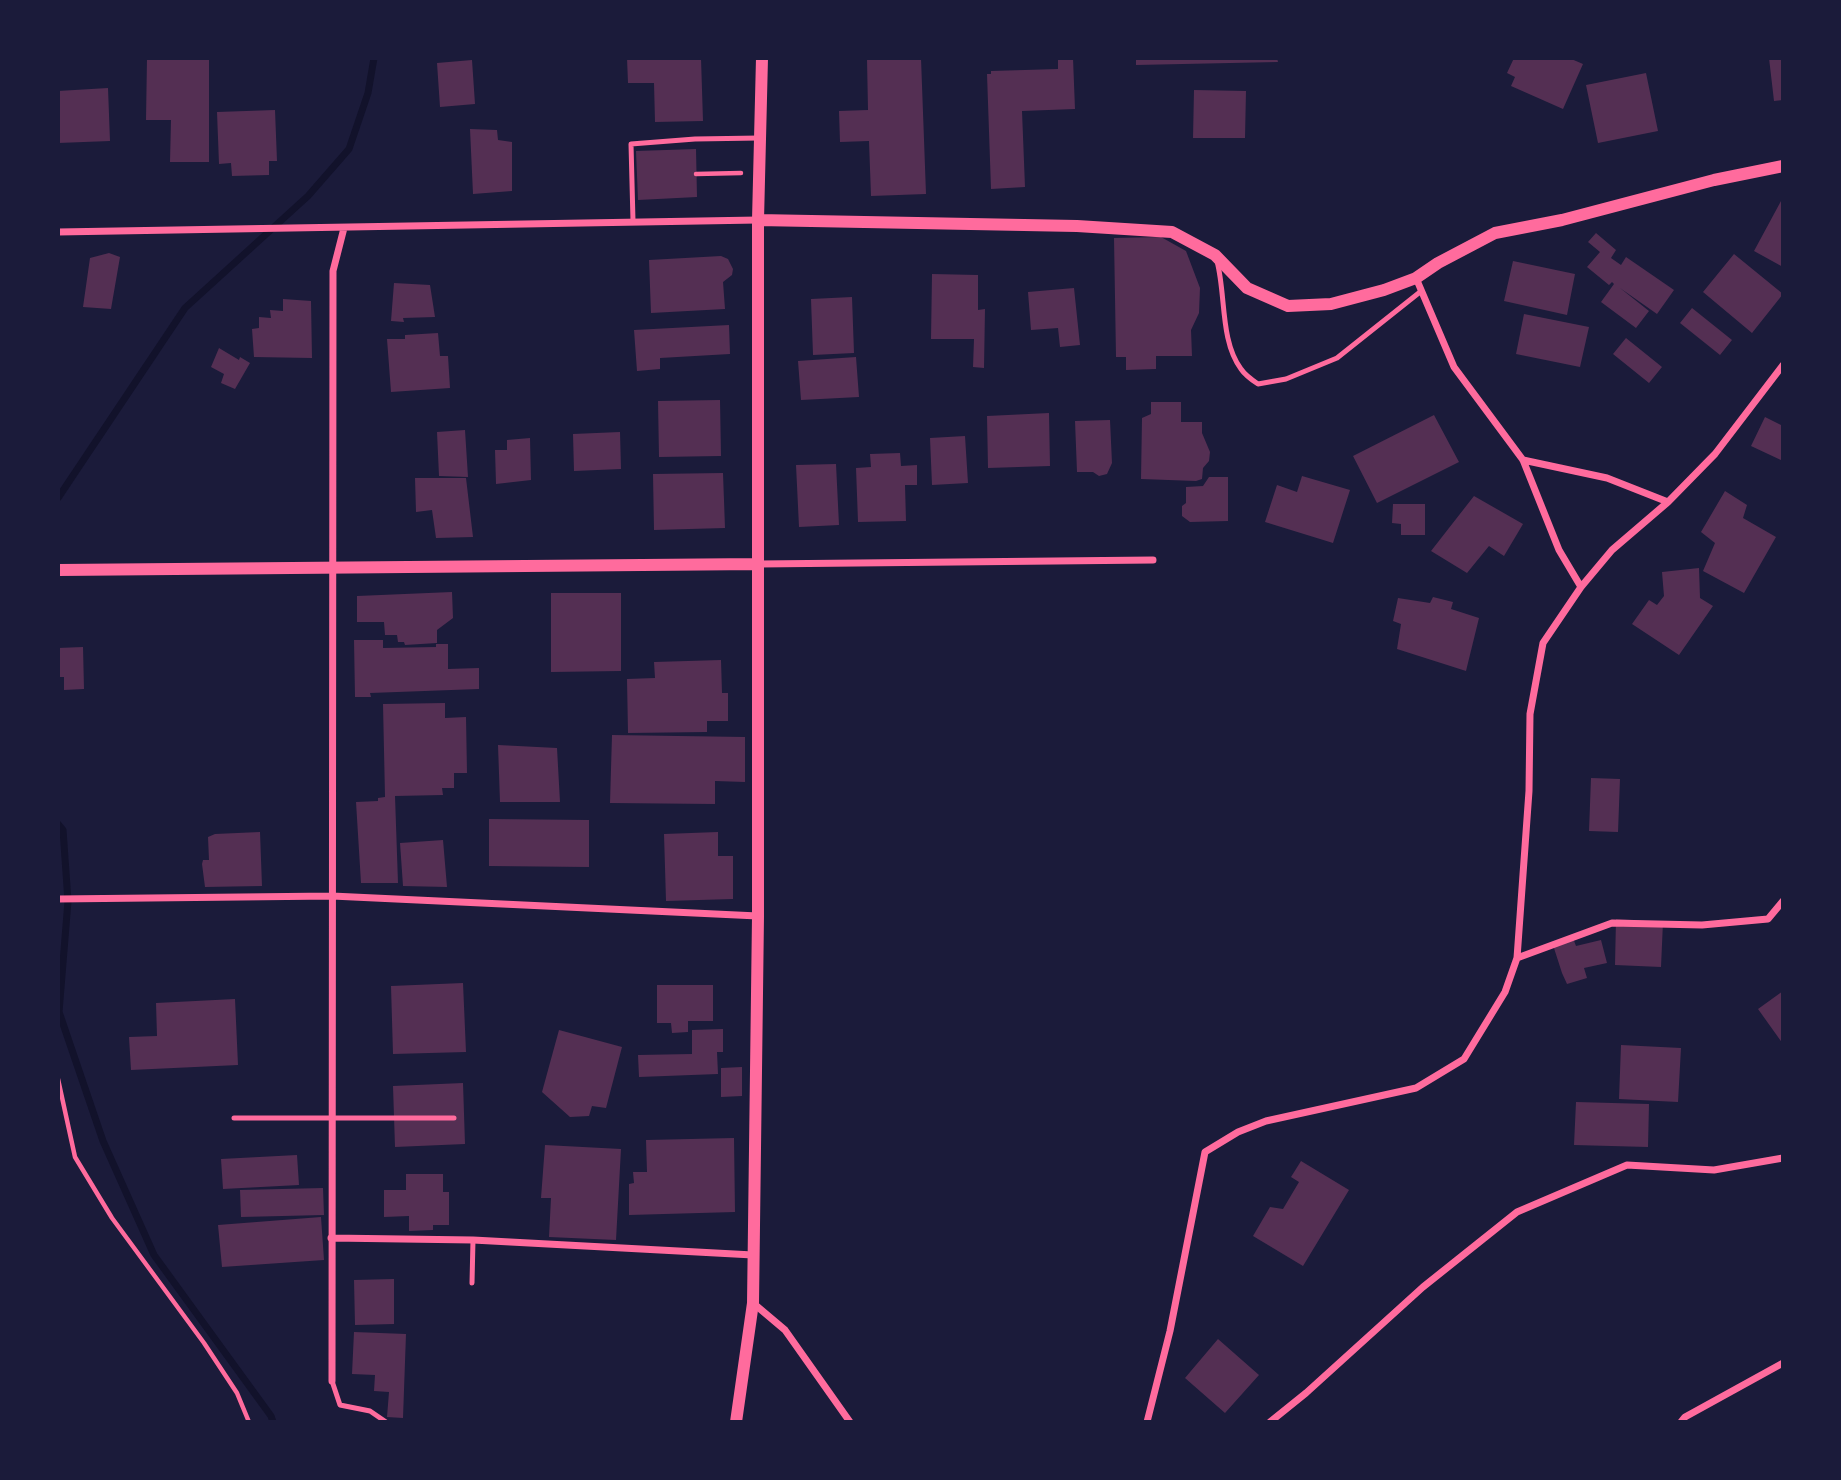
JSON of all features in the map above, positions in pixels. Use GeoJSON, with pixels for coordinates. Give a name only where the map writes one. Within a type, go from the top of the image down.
{"type":"FeatureCollection","features":[{"type":"Feature","properties":{"kind":"street"},"geometry":{"type":"LineString","coordinates":[[736,1422],[753,1303],[758,916],[758,173],[762,58]]}},
{"type":"Feature","properties":{"kind":"street"},"geometry":{"type":"LineString","coordinates":[[58,232],[758,220],[1077,226],[1172,232],[1215,254],[1247,288],[1288,306],[1331,304],[1384,290],[1416,278],[1438,263],[1495,233],[1562,220],[1714,180],[1783,166]]}},
{"type":"Feature","properties":{"kind":"street"},"geometry":{"type":"LineString","coordinates":[[332,1381],[333,271],[344,228]]}},
{"type":"Feature","properties":{"kind":"street"},"geometry":{"type":"LineString","coordinates":[[1416,278],[1454,367],[1523,460],[1559,550],[1581,587]]}},
{"type":"Feature","properties":{"kind":"street"},"geometry":{"type":"LineString","coordinates":[[1147,1422],[1170,1331],[1205,1152],[1238,1132],[1266,1121],[1416,1088],[1464,1059],[1505,992],[1517,958],[1529,792],[1530,714],[1543,643],[1581,587],[1612,550],[1668,502],[1715,454],[1783,365]]}},
{"type":"Feature","properties":{"kind":"street"},"geometry":{"type":"LineString","coordinates":[[1523,460],[1607,478],[1668,502]]}},
{"type":"Feature","properties":{"kind":"street"},"geometry":{"type":"LineString","coordinates":[[61,570],[1153,560]]}},
{"type":"Feature","properties":{"kind":"street"},"geometry":{"type":"LineString","coordinates":[[58,900],[332,896],[758,916]]}},
{"type":"Feature","properties":{"kind":"street"},"geometry":{"type":"LineString","coordinates":[[1517,958],[1612,923],[1702,925],[1768,919],[1783,901]]}},
{"type":"Feature","properties":{"kind":"street"},"geometry":{"type":"LineString","coordinates":[[1270,1422],[1423,1287],[1517,1212],[1627,1165],[1714,1170],[1783,1158]]}},
{"type":"Feature","properties":{"kind":"street"},"geometry":{"type":"LineString","coordinates":[[331,1238],[473,1240],[753,1255]]}},
{"type":"Feature","properties":{"kind":"street"},"geometry":{"type":"LineString","coordinates":[[753,1303],[785,1330],[850,1422]]}},
{"type":"Feature","properties":{"kind":"street"},"geometry":{"type":"LineString","coordinates":[[1681,1422],[1685,1417],[1783,1363]]}},
{"type":"Feature","properties":{"kind":"lane"},"geometry":{"type":"LineString","coordinates":[[633,221],[631,144],[759,138]]}},
{"type":"Feature","properties":{"kind":"lane"},"geometry":{"type":"LineString","coordinates":[[1215,254],[1223,293],[1227,342],[1241,369],[1258,384],[1286,379],[1337,358],[1420,292]]}},
{"type":"Feature","properties":{"kind":"lane"},"geometry":{"type":"LineString","coordinates":[[234,1118],[454,1118]]}},
{"type":"Feature","properties":{"kind":"lane"},"geometry":{"type":"LineString","coordinates":[[472,1283],[473,1240]]}},
{"type":"Feature","properties":{"kind":"lane"},"geometry":{"type":"LineString","coordinates":[[332,1381],[340,1405],[370,1411],[386,1422]]}},
{"type":"Feature","properties":{"kind":"path"},"geometry":{"type":"LineString","coordinates":[[696,174],[758,173]]}},
{"type":"Feature","properties":{"kind":"path"},"geometry":{"type":"LineString","coordinates":[[58,1079],[75,1157],[112,1219],[204,1343],[237,1393],[249,1422]]}},
{"type":"Feature","properties":{"kind":"building"},"geometry":{"type":"Polygon","coordinates":[[[147,58],[209,58],[209,162],[170,162],[171,120],[146,120],[147,58]]]}},
{"type":"Feature","properties":{"kind":"building"},"geometry":{"type":"Polygon","coordinates":[[[627,58],[701,58],[703,121],[655,122],[654,83],[628,83],[627,58]]]}},
{"type":"Feature","properties":{"kind":"building"},"geometry":{"type":"Polygon","coordinates":[[[921,58],[926,194],[871,196],[869,141],[840,142],[839,111],[868,110],[867,59],[921,58]]]}},
{"type":"Feature","properties":{"kind":"building"},"geometry":{"type":"Polygon","coordinates":[[[1058,58],[1073,58],[1075,109],[1022,111],[1025,187],[991,189],[987,74],[991,74],[991,71],[1058,69],[1058,58]]]}},
{"type":"Feature","properties":{"kind":"building"},"geometry":{"type":"Polygon","coordinates":[[[1136,58],[1277,58],[1278,62],[1136,65],[1136,58]]]}},
{"type":"Feature","properties":{"kind":"building"},"geometry":{"type":"Polygon","coordinates":[[[1514,58],[1569,58],[1583,64],[1563,109],[1511,86],[1515,77],[1507,73],[1514,58]]]}},
{"type":"Feature","properties":{"kind":"building"},"geometry":{"type":"Polygon","coordinates":[[[1769,58],[1783,58],[1783,100],[1774,101],[1769,58]]]}},
{"type":"Feature","properties":{"kind":"building"},"geometry":{"type":"Polygon","coordinates":[[[472,60],[475,104],[440,107],[437,63],[472,60]]]}},
{"type":"Feature","properties":{"kind":"building"},"geometry":{"type":"Polygon","coordinates":[[[1646,73],[1658,131],[1598,143],[1586,85],[1646,73]]]}},
{"type":"Feature","properties":{"kind":"building"},"geometry":{"type":"Polygon","coordinates":[[[108,88],[110,141],[58,143],[58,91],[108,88]]]}},
{"type":"Feature","properties":{"kind":"building"},"geometry":{"type":"Polygon","coordinates":[[[1194,90],[1246,91],[1245,138],[1193,138],[1194,90]]]}},
{"type":"Feature","properties":{"kind":"building"},"geometry":{"type":"Polygon","coordinates":[[[275,110],[277,161],[269,161],[269,175],[232,176],[231,163],[219,164],[217,112],[275,110]]]}},
{"type":"Feature","properties":{"kind":"building"},"geometry":{"type":"Polygon","coordinates":[[[470,129],[497,130],[498,140],[512,142],[512,191],[473,194],[470,129]]]}},
{"type":"Feature","properties":{"kind":"building"},"geometry":{"type":"Polygon","coordinates":[[[696,149],[697,197],[638,200],[636,151],[696,149]]]}},
{"type":"Feature","properties":{"kind":"building"},"geometry":{"type":"Polygon","coordinates":[[[1781,201],[1783,202],[1783,267],[1754,251],[1781,201]]]}},
{"type":"Feature","properties":{"kind":"building"},"geometry":{"type":"Polygon","coordinates":[[[1596,233],[1616,250],[1611,258],[1621,265],[1626,257],[1674,290],[1657,314],[1620,288],[1649,311],[1636,328],[1601,302],[1614,284],[1612,282],[1609,285],[1587,267],[1600,252],[1588,242],[1596,233]]]}},
{"type":"Feature","properties":{"kind":"building"},"geometry":{"type":"Polygon","coordinates":[[[1161,237],[1186,251],[1200,288],[1199,313],[1191,330],[1192,356],[1156,356],[1156,369],[1126,370],[1126,357],[1116,357],[1114,238],[1161,237]]]}},
{"type":"Feature","properties":{"kind":"building"},"geometry":{"type":"Polygon","coordinates":[[[109,253],[120,257],[111,309],[83,307],[90,258],[109,253]]]}},
{"type":"Feature","properties":{"kind":"building"},"geometry":{"type":"Polygon","coordinates":[[[1734,254],[1783,294],[1752,333],[1703,292],[1734,254]]]}},
{"type":"Feature","properties":{"kind":"building"},"geometry":{"type":"Polygon","coordinates":[[[721,256],[728,259],[733,269],[732,275],[723,282],[725,309],[651,313],[649,260],[721,256]]]}},
{"type":"Feature","properties":{"kind":"building"},"geometry":{"type":"Polygon","coordinates":[[[1513,261],[1575,274],[1567,315],[1504,301],[1513,261]]]}},
{"type":"Feature","properties":{"kind":"building"},"geometry":{"type":"Polygon","coordinates":[[[932,274],[978,275],[978,310],[985,309],[984,368],[973,367],[974,339],[931,339],[932,274]]]}},
{"type":"Feature","properties":{"kind":"building"},"geometry":{"type":"Polygon","coordinates":[[[394,283],[430,285],[435,317],[403,318],[404,322],[391,321],[394,283]]]}},
{"type":"Feature","properties":{"kind":"building"},"geometry":{"type":"Polygon","coordinates":[[[1074,288],[1080,345],[1060,347],[1058,328],[1031,330],[1028,292],[1074,288]]]}},
{"type":"Feature","properties":{"kind":"building"},"geometry":{"type":"Polygon","coordinates":[[[852,297],[854,353],[813,355],[811,299],[852,297]]]}},
{"type":"Feature","properties":{"kind":"building"},"geometry":{"type":"Polygon","coordinates":[[[283,299],[311,301],[312,358],[254,357],[252,329],[259,328],[259,317],[271,318],[270,310],[283,311],[283,299]]]}},
{"type":"Feature","properties":{"kind":"building"},"geometry":{"type":"Polygon","coordinates":[[[1692,308],[1732,340],[1720,355],[1680,323],[1692,308]]]}},
{"type":"Feature","properties":{"kind":"building"},"geometry":{"type":"Polygon","coordinates":[[[1524,314],[1589,327],[1580,367],[1516,354],[1524,314]]]}},
{"type":"Feature","properties":{"kind":"building"},"geometry":{"type":"Polygon","coordinates":[[[729,325],[730,354],[660,358],[660,369],[637,371],[634,330],[729,325]]]}},
{"type":"Feature","properties":{"kind":"building"},"geometry":{"type":"Polygon","coordinates":[[[438,333],[440,356],[448,356],[450,388],[391,392],[387,339],[405,339],[405,335],[438,333]]]}},
{"type":"Feature","properties":{"kind":"building"},"geometry":{"type":"Polygon","coordinates":[[[1626,338],[1662,367],[1649,383],[1613,354],[1626,338]]]}},
{"type":"Feature","properties":{"kind":"building"},"geometry":{"type":"Polygon","coordinates":[[[219,348],[250,363],[235,389],[221,383],[224,374],[211,367],[219,348]]]}},
{"type":"Feature","properties":{"kind":"building"},"geometry":{"type":"Polygon","coordinates":[[[856,357],[859,397],[801,400],[798,361],[856,357]]]}},
{"type":"Feature","properties":{"kind":"building"},"geometry":{"type":"Polygon","coordinates":[[[720,400],[721,456],[659,457],[658,401],[720,400]]]}},
{"type":"Feature","properties":{"kind":"building"},"geometry":{"type":"Polygon","coordinates":[[[1151,402],[1181,402],[1181,422],[1202,422],[1202,433],[1210,452],[1209,461],[1203,468],[1202,479],[1141,479],[1142,418],[1151,414],[1151,402]]]}},
{"type":"Feature","properties":{"kind":"building"},"geometry":{"type":"Polygon","coordinates":[[[1049,413],[1050,466],[988,468],[987,416],[1049,413]]]}},
{"type":"Feature","properties":{"kind":"building"},"geometry":{"type":"Polygon","coordinates":[[[1434,415],[1459,462],[1377,503],[1353,456],[1434,415]]]}},
{"type":"Feature","properties":{"kind":"building"},"geometry":{"type":"Polygon","coordinates":[[[1765,417],[1783,426],[1783,461],[1751,446],[1765,417]]]}},
{"type":"Feature","properties":{"kind":"building"},"geometry":{"type":"Polygon","coordinates":[[[1110,420],[1112,463],[1107,474],[1099,476],[1093,472],[1077,472],[1075,421],[1110,420]]]}},
{"type":"Feature","properties":{"kind":"building"},"geometry":{"type":"Polygon","coordinates":[[[465,430],[468,477],[439,476],[437,432],[465,430]]]}},
{"type":"Feature","properties":{"kind":"building"},"geometry":{"type":"Polygon","coordinates":[[[620,432],[621,469],[574,471],[573,434],[620,432]]]}},
{"type":"Feature","properties":{"kind":"building"},"geometry":{"type":"Polygon","coordinates":[[[965,436],[968,483],[932,485],[930,438],[965,436]]]}},
{"type":"Feature","properties":{"kind":"building"},"geometry":{"type":"Polygon","coordinates":[[[530,438],[531,480],[496,484],[495,450],[507,450],[507,440],[530,438]]]}},
{"type":"Feature","properties":{"kind":"building"},"geometry":{"type":"Polygon","coordinates":[[[900,453],[901,466],[917,465],[917,485],[905,485],[906,521],[858,522],[856,468],[871,467],[870,454],[900,453]]]}},
{"type":"Feature","properties":{"kind":"building"},"geometry":{"type":"Polygon","coordinates":[[[836,464],[839,525],[799,527],[796,465],[836,464]]]}},
{"type":"Feature","properties":{"kind":"building"},"geometry":{"type":"Polygon","coordinates":[[[723,473],[725,528],[654,530],[653,474],[723,473]]]}},
{"type":"Feature","properties":{"kind":"building"},"geometry":{"type":"Polygon","coordinates":[[[1302,476],[1350,490],[1333,543],[1265,522],[1277,485],[1297,492],[1302,476]]]}},
{"type":"Feature","properties":{"kind":"building"},"geometry":{"type":"Polygon","coordinates":[[[1209,477],[1228,477],[1228,521],[1190,522],[1182,516],[1182,506],[1186,503],[1186,487],[1203,486],[1209,477]]]}},
{"type":"Feature","properties":{"kind":"building"},"geometry":{"type":"Polygon","coordinates":[[[415,478],[466,478],[473,537],[436,538],[432,510],[416,512],[415,478]]]}},
{"type":"Feature","properties":{"kind":"building"},"geometry":{"type":"Polygon","coordinates":[[[1725,491],[1747,505],[1743,518],[1776,537],[1744,593],[1703,571],[1715,543],[1701,532],[1725,491]]]}},
{"type":"Feature","properties":{"kind":"building"},"geometry":{"type":"Polygon","coordinates":[[[1474,496],[1523,524],[1504,556],[1489,546],[1467,573],[1431,551],[1474,496]]]}},
{"type":"Feature","properties":{"kind":"building"},"geometry":{"type":"Polygon","coordinates":[[[1393,504],[1425,504],[1425,535],[1401,535],[1401,524],[1392,523],[1393,504]]]}},
{"type":"Feature","properties":{"kind":"building"},"geometry":{"type":"Polygon","coordinates":[[[1699,568],[1700,598],[1713,606],[1679,655],[1632,624],[1649,600],[1657,605],[1664,596],[1662,572],[1699,568]]]}},
{"type":"Feature","properties":{"kind":"building"},"geometry":{"type":"Polygon","coordinates":[[[452,592],[453,618],[437,630],[437,643],[405,645],[404,642],[398,642],[397,635],[385,635],[384,622],[357,622],[357,596],[452,592]]]}},
{"type":"Feature","properties":{"kind":"building"},"geometry":{"type":"Polygon","coordinates":[[[551,593],[621,593],[621,671],[551,672],[551,593]]]}},
{"type":"Feature","properties":{"kind":"building"},"geometry":{"type":"Polygon","coordinates":[[[1433,597],[1453,602],[1451,609],[1479,618],[1466,671],[1397,649],[1401,624],[1393,621],[1398,598],[1430,603],[1433,597]]]}},
{"type":"Feature","properties":{"kind":"building"},"geometry":{"type":"Polygon","coordinates":[[[354,640],[383,640],[383,648],[436,647],[436,644],[448,644],[448,669],[479,668],[479,689],[370,693],[371,697],[355,697],[354,640]]]}},
{"type":"Feature","properties":{"kind":"building"},"geometry":{"type":"Polygon","coordinates":[[[83,647],[84,689],[64,690],[64,677],[58,677],[58,648],[83,647]]]}},
{"type":"Feature","properties":{"kind":"building"},"geometry":{"type":"Polygon","coordinates":[[[721,660],[722,693],[728,693],[728,721],[707,721],[707,732],[628,733],[627,679],[655,678],[654,662],[721,660]]]}},
{"type":"Feature","properties":{"kind":"building"},"geometry":{"type":"Polygon","coordinates":[[[445,703],[445,718],[466,717],[467,773],[454,773],[454,788],[442,788],[443,795],[395,796],[398,883],[361,883],[356,802],[378,801],[378,798],[385,797],[383,704],[445,703]]]}},
{"type":"Feature","properties":{"kind":"building"},"geometry":{"type":"Polygon","coordinates":[[[612,735],[745,737],[745,782],[715,781],[715,804],[610,803],[612,735]]]}},
{"type":"Feature","properties":{"kind":"building"},"geometry":{"type":"Polygon","coordinates":[[[498,745],[557,748],[560,802],[500,802],[498,745]]]}},
{"type":"Feature","properties":{"kind":"building"},"geometry":{"type":"Polygon","coordinates":[[[1591,778],[1620,779],[1618,832],[1589,831],[1591,778]]]}},
{"type":"Feature","properties":{"kind":"building"},"geometry":{"type":"Polygon","coordinates":[[[489,819],[589,820],[589,867],[489,866],[489,819]]]}},
{"type":"Feature","properties":{"kind":"building"},"geometry":{"type":"Polygon","coordinates":[[[260,832],[262,886],[205,887],[202,864],[203,860],[209,860],[208,837],[215,834],[260,832]]]}},
{"type":"Feature","properties":{"kind":"building"},"geometry":{"type":"Polygon","coordinates":[[[718,832],[718,856],[733,856],[733,899],[666,901],[664,834],[718,832]]]}},
{"type":"Feature","properties":{"kind":"building"},"geometry":{"type":"Polygon","coordinates":[[[443,840],[447,887],[403,886],[400,843],[443,840]]]}},
{"type":"Feature","properties":{"kind":"building"},"geometry":{"type":"Polygon","coordinates":[[[1616,919],[1663,922],[1661,967],[1615,965],[1616,919]]]}},
{"type":"Feature","properties":{"kind":"building"},"geometry":{"type":"Polygon","coordinates":[[[1573,938],[1576,946],[1601,940],[1607,963],[1584,968],[1587,978],[1567,984],[1553,945],[1573,938]]]}},
{"type":"Feature","properties":{"kind":"building"},"geometry":{"type":"Polygon","coordinates":[[[463,983],[466,1052],[393,1054],[391,986],[463,983]]]}},
{"type":"Feature","properties":{"kind":"building"},"geometry":{"type":"Polygon","coordinates":[[[657,985],[713,985],[713,1021],[688,1021],[688,1032],[672,1033],[671,1023],[657,1023],[657,985]]]}},
{"type":"Feature","properties":{"kind":"building"},"geometry":{"type":"Polygon","coordinates":[[[1783,991],[1783,1044],[1758,1009],[1783,991]]]}},
{"type":"Feature","properties":{"kind":"building"},"geometry":{"type":"Polygon","coordinates":[[[235,999],[238,1065],[131,1070],[129,1037],[157,1036],[156,1003],[235,999]]]}},
{"type":"Feature","properties":{"kind":"building"},"geometry":{"type":"Polygon","coordinates":[[[723,1029],[723,1052],[717,1052],[718,1074],[639,1077],[638,1055],[692,1054],[692,1030],[723,1029]]]}},
{"type":"Feature","properties":{"kind":"building"},"geometry":{"type":"Polygon","coordinates":[[[559,1030],[622,1047],[606,1108],[592,1106],[589,1116],[570,1117],[542,1092],[559,1030]]]}},
{"type":"Feature","properties":{"kind":"building"},"geometry":{"type":"Polygon","coordinates":[[[1621,1045],[1681,1048],[1678,1102],[1619,1099],[1621,1045]]]}},
{"type":"Feature","properties":{"kind":"building"},"geometry":{"type":"Polygon","coordinates":[[[742,1067],[742,1096],[721,1097],[721,1068],[742,1067]]]}},
{"type":"Feature","properties":{"kind":"building"},"geometry":{"type":"Polygon","coordinates":[[[463,1083],[465,1144],[395,1147],[393,1086],[463,1083]]]}},
{"type":"Feature","properties":{"kind":"building"},"geometry":{"type":"Polygon","coordinates":[[[1576,1102],[1649,1104],[1648,1147],[1574,1145],[1576,1102]]]}},
{"type":"Feature","properties":{"kind":"building"},"geometry":{"type":"Polygon","coordinates":[[[734,1138],[735,1212],[629,1215],[629,1184],[634,1183],[633,1172],[647,1172],[646,1140],[734,1138]]]}},
{"type":"Feature","properties":{"kind":"building"},"geometry":{"type":"Polygon","coordinates":[[[545,1145],[621,1149],[616,1240],[549,1237],[551,1198],[541,1198],[545,1145]]]}},
{"type":"Feature","properties":{"kind":"building"},"geometry":{"type":"Polygon","coordinates":[[[297,1155],[299,1185],[223,1189],[221,1159],[297,1155]]]}},
{"type":"Feature","properties":{"kind":"building"},"geometry":{"type":"Polygon","coordinates":[[[1301,1161],[1349,1190],[1303,1266],[1253,1236],[1270,1207],[1283,1209],[1299,1182],[1291,1177],[1301,1161]]]}},
{"type":"Feature","properties":{"kind":"building"},"geometry":{"type":"Polygon","coordinates":[[[406,1174],[443,1174],[443,1192],[449,1192],[449,1225],[433,1225],[433,1230],[409,1231],[409,1216],[384,1217],[384,1190],[406,1190],[406,1174]]]}},
{"type":"Feature","properties":{"kind":"building"},"geometry":{"type":"Polygon","coordinates":[[[323,1188],[324,1215],[241,1217],[240,1190],[323,1188]]]}},
{"type":"Feature","properties":{"kind":"building"},"geometry":{"type":"Polygon","coordinates":[[[321,1217],[324,1260],[222,1267],[218,1225],[321,1217]]]}},
{"type":"Feature","properties":{"kind":"building"},"geometry":{"type":"Polygon","coordinates":[[[394,1279],[394,1324],[355,1325],[354,1280],[394,1279]]]}},
{"type":"Feature","properties":{"kind":"building"},"geometry":{"type":"Polygon","coordinates":[[[354,1332],[406,1334],[403,1418],[387,1417],[389,1392],[374,1391],[375,1375],[352,1374],[354,1332]]]}},
{"type":"Feature","properties":{"kind":"building"},"geometry":{"type":"Polygon","coordinates":[[[1218,1339],[1259,1375],[1225,1413],[1185,1378],[1218,1339]]]}},
{"type":"Feature","properties":{"kind":"waterway"},"geometry":{"type":"LineString","coordinates":[[58,498],[185,308],[308,196],[349,149],[368,93],[374,58]]}},
{"type":"Feature","properties":{"kind":"waterway"},"geometry":{"type":"LineString","coordinates":[[58,824],[63,830],[68,901],[59,1012],[103,1141],[154,1255],[273,1422]]}}]}
